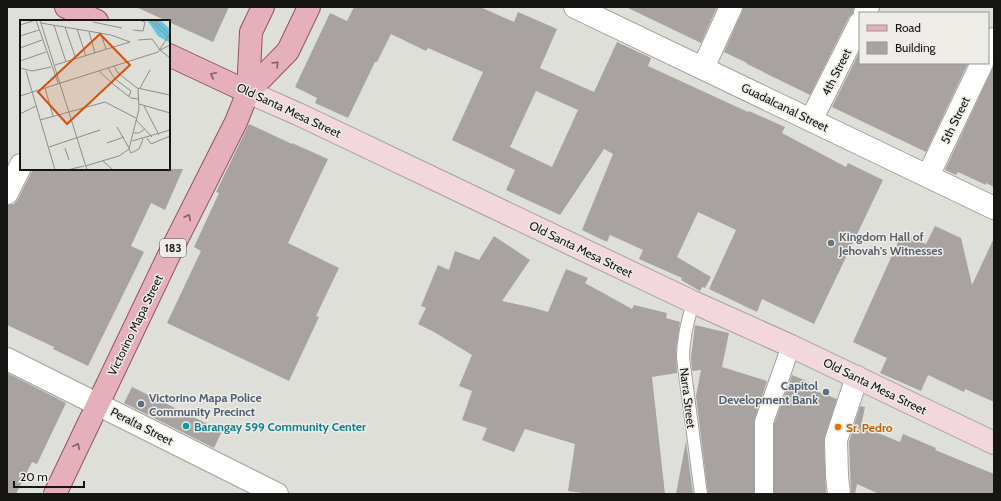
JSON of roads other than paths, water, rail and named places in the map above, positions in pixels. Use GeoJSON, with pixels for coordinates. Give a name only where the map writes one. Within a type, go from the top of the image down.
{"type":"FeatureCollection","features":[{"type":"Feature","properties":{"kind":"main road"},"geometry":{"type":"LineString","coordinates":[[66,7],[94,20]]}},
{"type":"Feature","properties":{"kind":"main road","name":"Victorino Mapa Street"},"geometry":{"type":"LineString","coordinates":[[55,494],[97,403],[236,122],[248,92],[251,32],[263,7]]}},
{"type":"Feature","properties":{"kind":"main road","name":"Victorino Mapa Street"},"geometry":{"type":"LineString","coordinates":[[248,92],[288,51],[309,7]]}},
{"type":"Feature","properties":{"kind":"main road","name":"Old Santa Mesa Street"},"geometry":{"type":"LineString","coordinates":[[170,55],[305,117],[693,302],[857,377],[994,444]]}},
{"type":"Feature","properties":{"kind":"street"},"geometry":{"type":"LineString","coordinates":[[703,68],[731,7]]}},
{"type":"Feature","properties":{"kind":"street","name":"Guadalcanal Street"},"geometry":{"type":"LineString","coordinates":[[589,10],[703,68],[994,208]]}},
{"type":"Feature","properties":{"kind":"street","name":"4th Street"},"geometry":{"type":"LineString","coordinates":[[812,120],[859,25]]}},
{"type":"Feature","properties":{"kind":"street"},"geometry":{"type":"LineString","coordinates":[[989,49],[994,39]]}},
{"type":"Feature","properties":{"kind":"street","name":"5th Street"},"geometry":{"type":"LineString","coordinates":[[928,176],[982,64]]}},
{"type":"Feature","properties":{"kind":"street"},"geometry":{"type":"LineString","coordinates":[[7,193],[20,167]]}},
{"type":"Feature","properties":{"kind":"street"},"geometry":{"type":"LineString","coordinates":[[764,494],[764,422],[791,346]]}},
{"type":"Feature","properties":{"kind":"street","name":"Peralta Street"},"geometry":{"type":"LineString","coordinates":[[7,359],[277,494]]}},
{"type":"Feature","properties":{"kind":"street"},"geometry":{"type":"LineString","coordinates":[[839,494],[836,440],[857,377]]}},
{"type":"Feature","properties":{"kind":"lane","name":"Narra Street"},"geometry":{"type":"LineString","coordinates":[[693,302],[686,327],[683,344],[683,358],[701,494]]}},
{"type":"Feature","properties":{"kind":"place","name":"Kingdom Hall of Jehovah's Witnesses"},"geometry":{"type":"Point","coordinates":[831,243]}},
{"type":"Feature","properties":{"kind":"place","name":"Capitol Development Bank"},"geometry":{"type":"Point","coordinates":[826,392]}},
{"type":"Feature","properties":{"kind":"place","name":"Victorino Mapa Police Community Precinct"},"geometry":{"type":"Point","coordinates":[141,404]}},
{"type":"Feature","properties":{"kind":"place","name":"Barangay 599 Community Center"},"geometry":{"type":"Point","coordinates":[186,426]}},
{"type":"Feature","properties":{"kind":"place","name":"Sr. Pedro"},"geometry":{"type":"Point","coordinates":[838,427]}}]}
